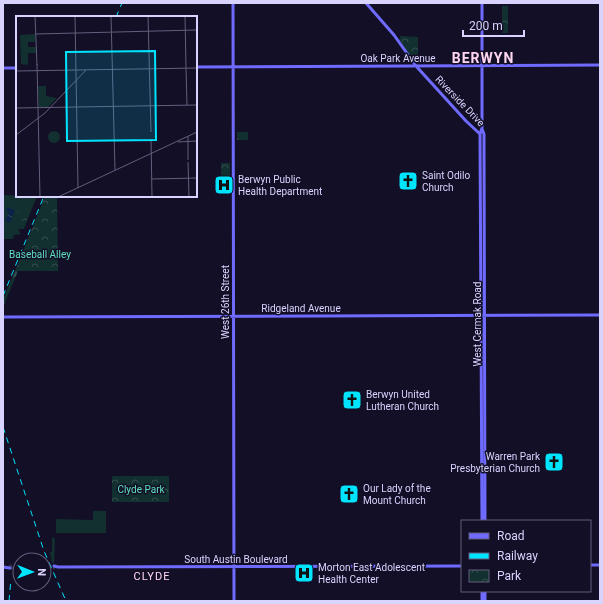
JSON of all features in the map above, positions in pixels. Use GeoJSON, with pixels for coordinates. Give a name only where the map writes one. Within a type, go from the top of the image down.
{"type":"FeatureCollection","features":[{"type":"Feature","properties":{"kind":"street","name":"West 26th Street"},"geometry":{"type":"LineString","coordinates":[[233,3],[234,601]]}},
{"type":"Feature","properties":{"kind":"street","name":"Riverside Drive"},"geometry":{"type":"LineString","coordinates":[[366,3],[394,35],[416,66],[461,115],[482,134]]}},
{"type":"Feature","properties":{"kind":"street","name":"West Cermak Road"},"geometry":{"type":"LineString","coordinates":[[482,3],[485,520]]}},
{"type":"Feature","properties":{"kind":"street","name":"Oak Park Avenue"},"geometry":{"type":"LineString","coordinates":[[197,67],[600,65]]}},
{"type":"Feature","properties":{"kind":"street"},"geometry":{"type":"LineString","coordinates":[[3,68],[16,68]]}},
{"type":"Feature","properties":{"kind":"street","name":"West Cermak Road"},"geometry":{"type":"LineString","coordinates":[[482,520],[483,315]]}},
{"type":"Feature","properties":{"kind":"street","name":"Ridgeland Avenue"},"geometry":{"type":"LineString","coordinates":[[3,317],[600,315]]}},
{"type":"Feature","properties":{"kind":"street","name":"South Austin Boulevard"},"geometry":{"type":"LineString","coordinates":[[56,567],[461,566]]}},
{"type":"Feature","properties":{"kind":"street"},"geometry":{"type":"LineString","coordinates":[[4,567],[9,567]]}},
{"type":"Feature","properties":{"kind":"green space"},"geometry":{"type":"Polygon","coordinates":[[[502,6],[508,6],[508,33],[502,33],[502,6]]]}},
{"type":"Feature","properties":{"kind":"green space"},"geometry":{"type":"Polygon","coordinates":[[[401,36],[418,37],[418,64],[412,59],[399,39],[401,36]]]}},
{"type":"Feature","properties":{"kind":"green space"},"geometry":{"type":"Polygon","coordinates":[[[237,132],[248,132],[248,140],[237,140],[237,132]]]}},
{"type":"Feature","properties":{"kind":"green space"},"geometry":{"type":"Polygon","coordinates":[[[221,163],[230,163],[230,183],[221,183],[221,163]]]}},
{"type":"Feature","properties":{"kind":"green space"},"geometry":{"type":"Polygon","coordinates":[[[3,195],[16,195],[16,197],[37,197],[24,229],[18,229],[21,234],[14,235],[13,239],[3,239],[3,195]]]}},
{"type":"Feature","properties":{"kind":"green space","name":"Baseball Alley"},"geometry":{"type":"Polygon","coordinates":[[[45,197],[57,197],[58,271],[15,271],[45,197]]]}},
{"type":"Feature","properties":{"kind":"green space"},"geometry":{"type":"Polygon","coordinates":[[[20,206],[30,210],[26,222],[15,218],[20,206]]]}},
{"type":"Feature","properties":{"kind":"green space"},"geometry":{"type":"Polygon","coordinates":[[[15,271],[18,271],[3,307],[3,299],[15,271]]]}},
{"type":"Feature","properties":{"kind":"green space","name":"Clyde Park"},"geometry":{"type":"Polygon","coordinates":[[[112,476],[169,476],[169,502],[112,502],[112,476]]]}},
{"type":"Feature","properties":{"kind":"green space"},"geometry":{"type":"Polygon","coordinates":[[[93,511],[106,511],[106,533],[56,533],[56,519],[93,520],[93,511]]]}},
{"type":"Feature","properties":{"kind":"green space"},"geometry":{"type":"Polygon","coordinates":[[[52,537],[55,539],[54,564],[52,562],[52,537]]]}},
{"type":"Feature","properties":{"kind":"water"},"geometry":{"type":"Polygon","coordinates":[[[7,207],[15,210],[10,223],[5,221],[9,212],[6,211],[7,207]]]}},
{"type":"Feature","properties":{"kind":"railway"},"geometry":{"type":"LineString","coordinates":[[116,16],[122,3]]}},
{"type":"Feature","properties":{"kind":"railway"},"geometry":{"type":"LineString","coordinates":[[3,296],[44,197]]}},
{"type":"Feature","properties":{"kind":"railway"},"geometry":{"type":"LineString","coordinates":[[3,427],[44,551],[66,601]]}},
{"type":"Feature","properties":{"kind":"railway"},"geometry":{"type":"LineString","coordinates":[[9,601],[11,579]]}},
{"type":"Feature","properties":{"kind":"place","name":"Saint Odilo Church"},"geometry":{"type":"Point","coordinates":[408,181]}},
{"type":"Feature","properties":{"kind":"place","name":"Berwyn Public Health Department"},"geometry":{"type":"Point","coordinates":[224,185]}},
{"type":"Feature","properties":{"kind":"place","name":"Berwyn United Lutheran Church"},"geometry":{"type":"Point","coordinates":[352,400]}},
{"type":"Feature","properties":{"kind":"place","name":"Warren Park Presbyterian Church"},"geometry":{"type":"Point","coordinates":[554,462]}},
{"type":"Feature","properties":{"kind":"place","name":"Our Lady of the Mount Church"},"geometry":{"type":"Point","coordinates":[349,494]}},
{"type":"Feature","properties":{"kind":"place","name":"Morton East Adolescent Health Center"},"geometry":{"type":"Point","coordinates":[304,573]}},
{"type":"Feature","properties":{"kind":"district","name":"BERWYN"},"geometry":{"type":"Point","coordinates":[483,58]}},
{"type":"Feature","properties":{"kind":"district","name":"CLYDE"},"geometry":{"type":"Point","coordinates":[152,576]}}]}
